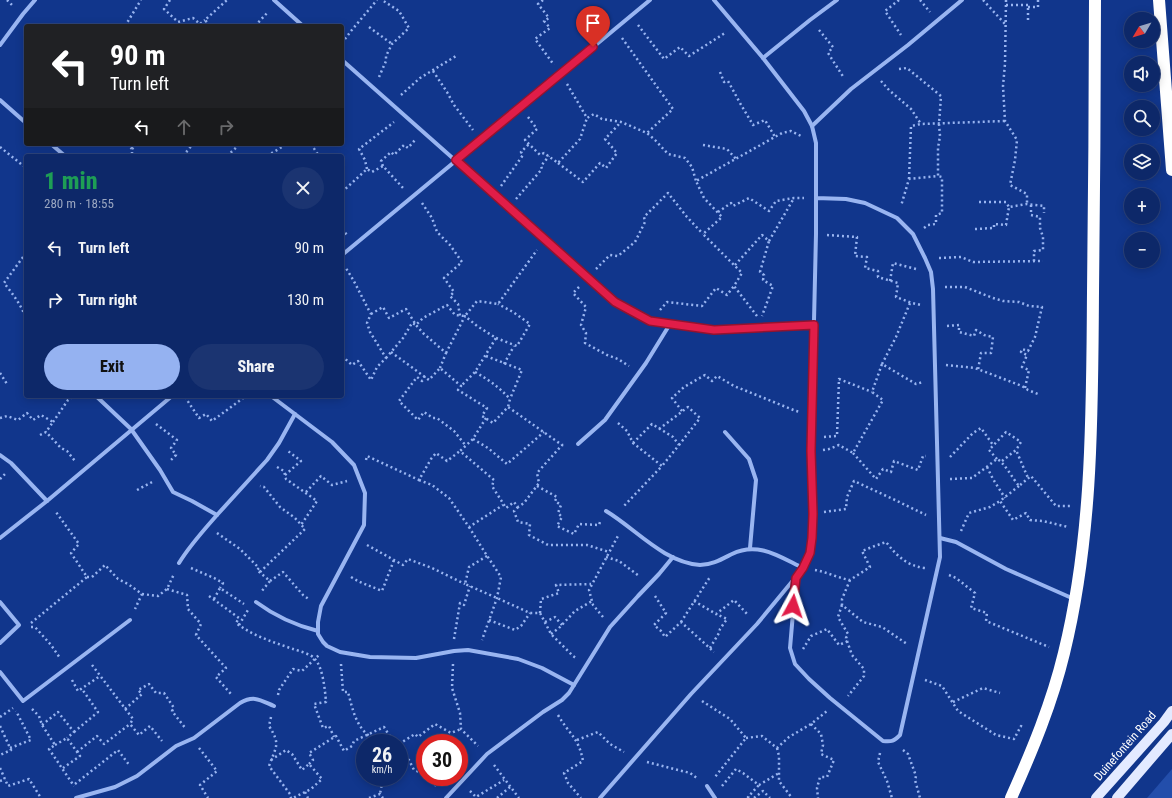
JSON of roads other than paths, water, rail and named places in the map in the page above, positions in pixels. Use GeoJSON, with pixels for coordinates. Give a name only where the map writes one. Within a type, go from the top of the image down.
{"type":"FeatureCollection","features":[{"type":"Feature","properties":{"kind":"highway"},"geometry":{"type":"LineString","coordinates":[[1011,798],[1025,768],[1048,708],[1064,653],[1075,600],[1085,529],[1092,404],[1095,0]]}},
{"type":"Feature","properties":{"kind":"highway"},"geometry":{"type":"LineString","coordinates":[[1159,0],[1172,170]]}},
{"type":"Feature","properties":{"kind":"main road","name":"Duinefontein Road"},"geometry":{"type":"LineString","coordinates":[[1096,798],[1172,711]]}},
{"type":"Feature","properties":{"kind":"main road"},"geometry":{"type":"LineString","coordinates":[[1117,798],[1172,734]]}},
{"type":"Feature","properties":{"kind":"street"},"geometry":{"type":"LineString","coordinates":[[0,45],[35,0]]}},
{"type":"Feature","properties":{"kind":"street"},"geometry":{"type":"LineString","coordinates":[[344,253],[650,0]]}},
{"type":"Feature","properties":{"kind":"street"},"geometry":{"type":"LineString","coordinates":[[600,798],[691,694],[756,624],[796,578],[803,568],[810,553],[813,514],[811,451],[816,234],[816,143],[812,126],[804,111],[763,58],[714,0]]}},
{"type":"Feature","properties":{"kind":"street"},"geometry":{"type":"LineString","coordinates":[[763,58],[837,0]]}},
{"type":"Feature","properties":{"kind":"street"},"geometry":{"type":"LineString","coordinates":[[812,126],[851,89],[908,45],[962,0]]}},
{"type":"Feature","properties":{"kind":"street"},"geometry":{"type":"LineString","coordinates":[[276,1],[301,24]]}},
{"type":"Feature","properties":{"kind":"street"},"geometry":{"type":"LineString","coordinates":[[344,62],[615,302],[650,321],[714,330],[814,325]]}},
{"type":"Feature","properties":{"kind":"street"},"geometry":{"type":"LineString","coordinates":[[0,100],[24,121]]}},
{"type":"Feature","properties":{"kind":"street"},"geometry":{"type":"LineString","coordinates":[[53,146],[63,154]]}},
{"type":"Feature","properties":{"kind":"street"},"geometry":{"type":"LineString","coordinates":[[796,578],[790,648],[795,664],[809,679],[837,704],[883,741],[891,742],[895,740],[900,734],[940,557],[934,307],[931,272],[913,234],[897,218],[865,203],[846,199],[816,198]]}},
{"type":"Feature","properties":{"kind":"street"},"geometry":{"type":"LineString","coordinates":[[578,444],[605,420],[646,363],[670,324]]}},
{"type":"Feature","properties":{"kind":"street"},"geometry":{"type":"LineString","coordinates":[[98,398],[131,429],[160,470],[173,492],[217,515]]}},
{"type":"Feature","properties":{"kind":"street"},"geometry":{"type":"LineString","coordinates":[[0,538],[170,398]]}},
{"type":"Feature","properties":{"kind":"street"},"geometry":{"type":"LineString","coordinates":[[274,398],[332,442],[354,465],[365,493],[364,525],[321,606],[318,615],[318,630],[321,639],[327,646],[340,652],[370,656],[416,658],[468,650],[518,659],[542,668],[574,685]]}},
{"type":"Feature","properties":{"kind":"street"},"geometry":{"type":"LineString","coordinates":[[179,563],[195,540],[267,460],[279,443],[295,414]]}},
{"type":"Feature","properties":{"kind":"street"},"geometry":{"type":"LineString","coordinates":[[725,432],[750,459],[756,480],[750,548]]}},
{"type":"Feature","properties":{"kind":"street"},"geometry":{"type":"LineString","coordinates":[[0,455],[47,500]]}},
{"type":"Feature","properties":{"kind":"street"},"geometry":{"type":"LineString","coordinates":[[606,511],[659,549],[688,563],[702,565],[714,563],[737,552],[750,548],[760,549],[772,553],[803,568]]}},
{"type":"Feature","properties":{"kind":"street"},"geometry":{"type":"LineString","coordinates":[[940,538],[956,542],[1006,569],[1075,600]]}},
{"type":"Feature","properties":{"kind":"street"},"geometry":{"type":"LineString","coordinates":[[446,798],[486,754],[543,712],[562,700],[574,685],[610,627],[673,557]]}},
{"type":"Feature","properties":{"kind":"street"},"geometry":{"type":"LineString","coordinates":[[0,602],[19,625],[0,643]]}},
{"type":"Feature","properties":{"kind":"street"},"geometry":{"type":"LineString","coordinates":[[256,602],[294,624],[318,630]]}},
{"type":"Feature","properties":{"kind":"street"},"geometry":{"type":"LineString","coordinates":[[0,672],[23,701],[130,620]]}},
{"type":"Feature","properties":{"kind":"street"},"geometry":{"type":"LineString","coordinates":[[78,797],[115,787],[137,776],[176,746],[194,738],[240,703],[252,698],[274,706]]}},
{"type":"Feature","properties":{"kind":"street"},"geometry":{"type":"LineString","coordinates":[[707,786],[714,797]]}}]}
